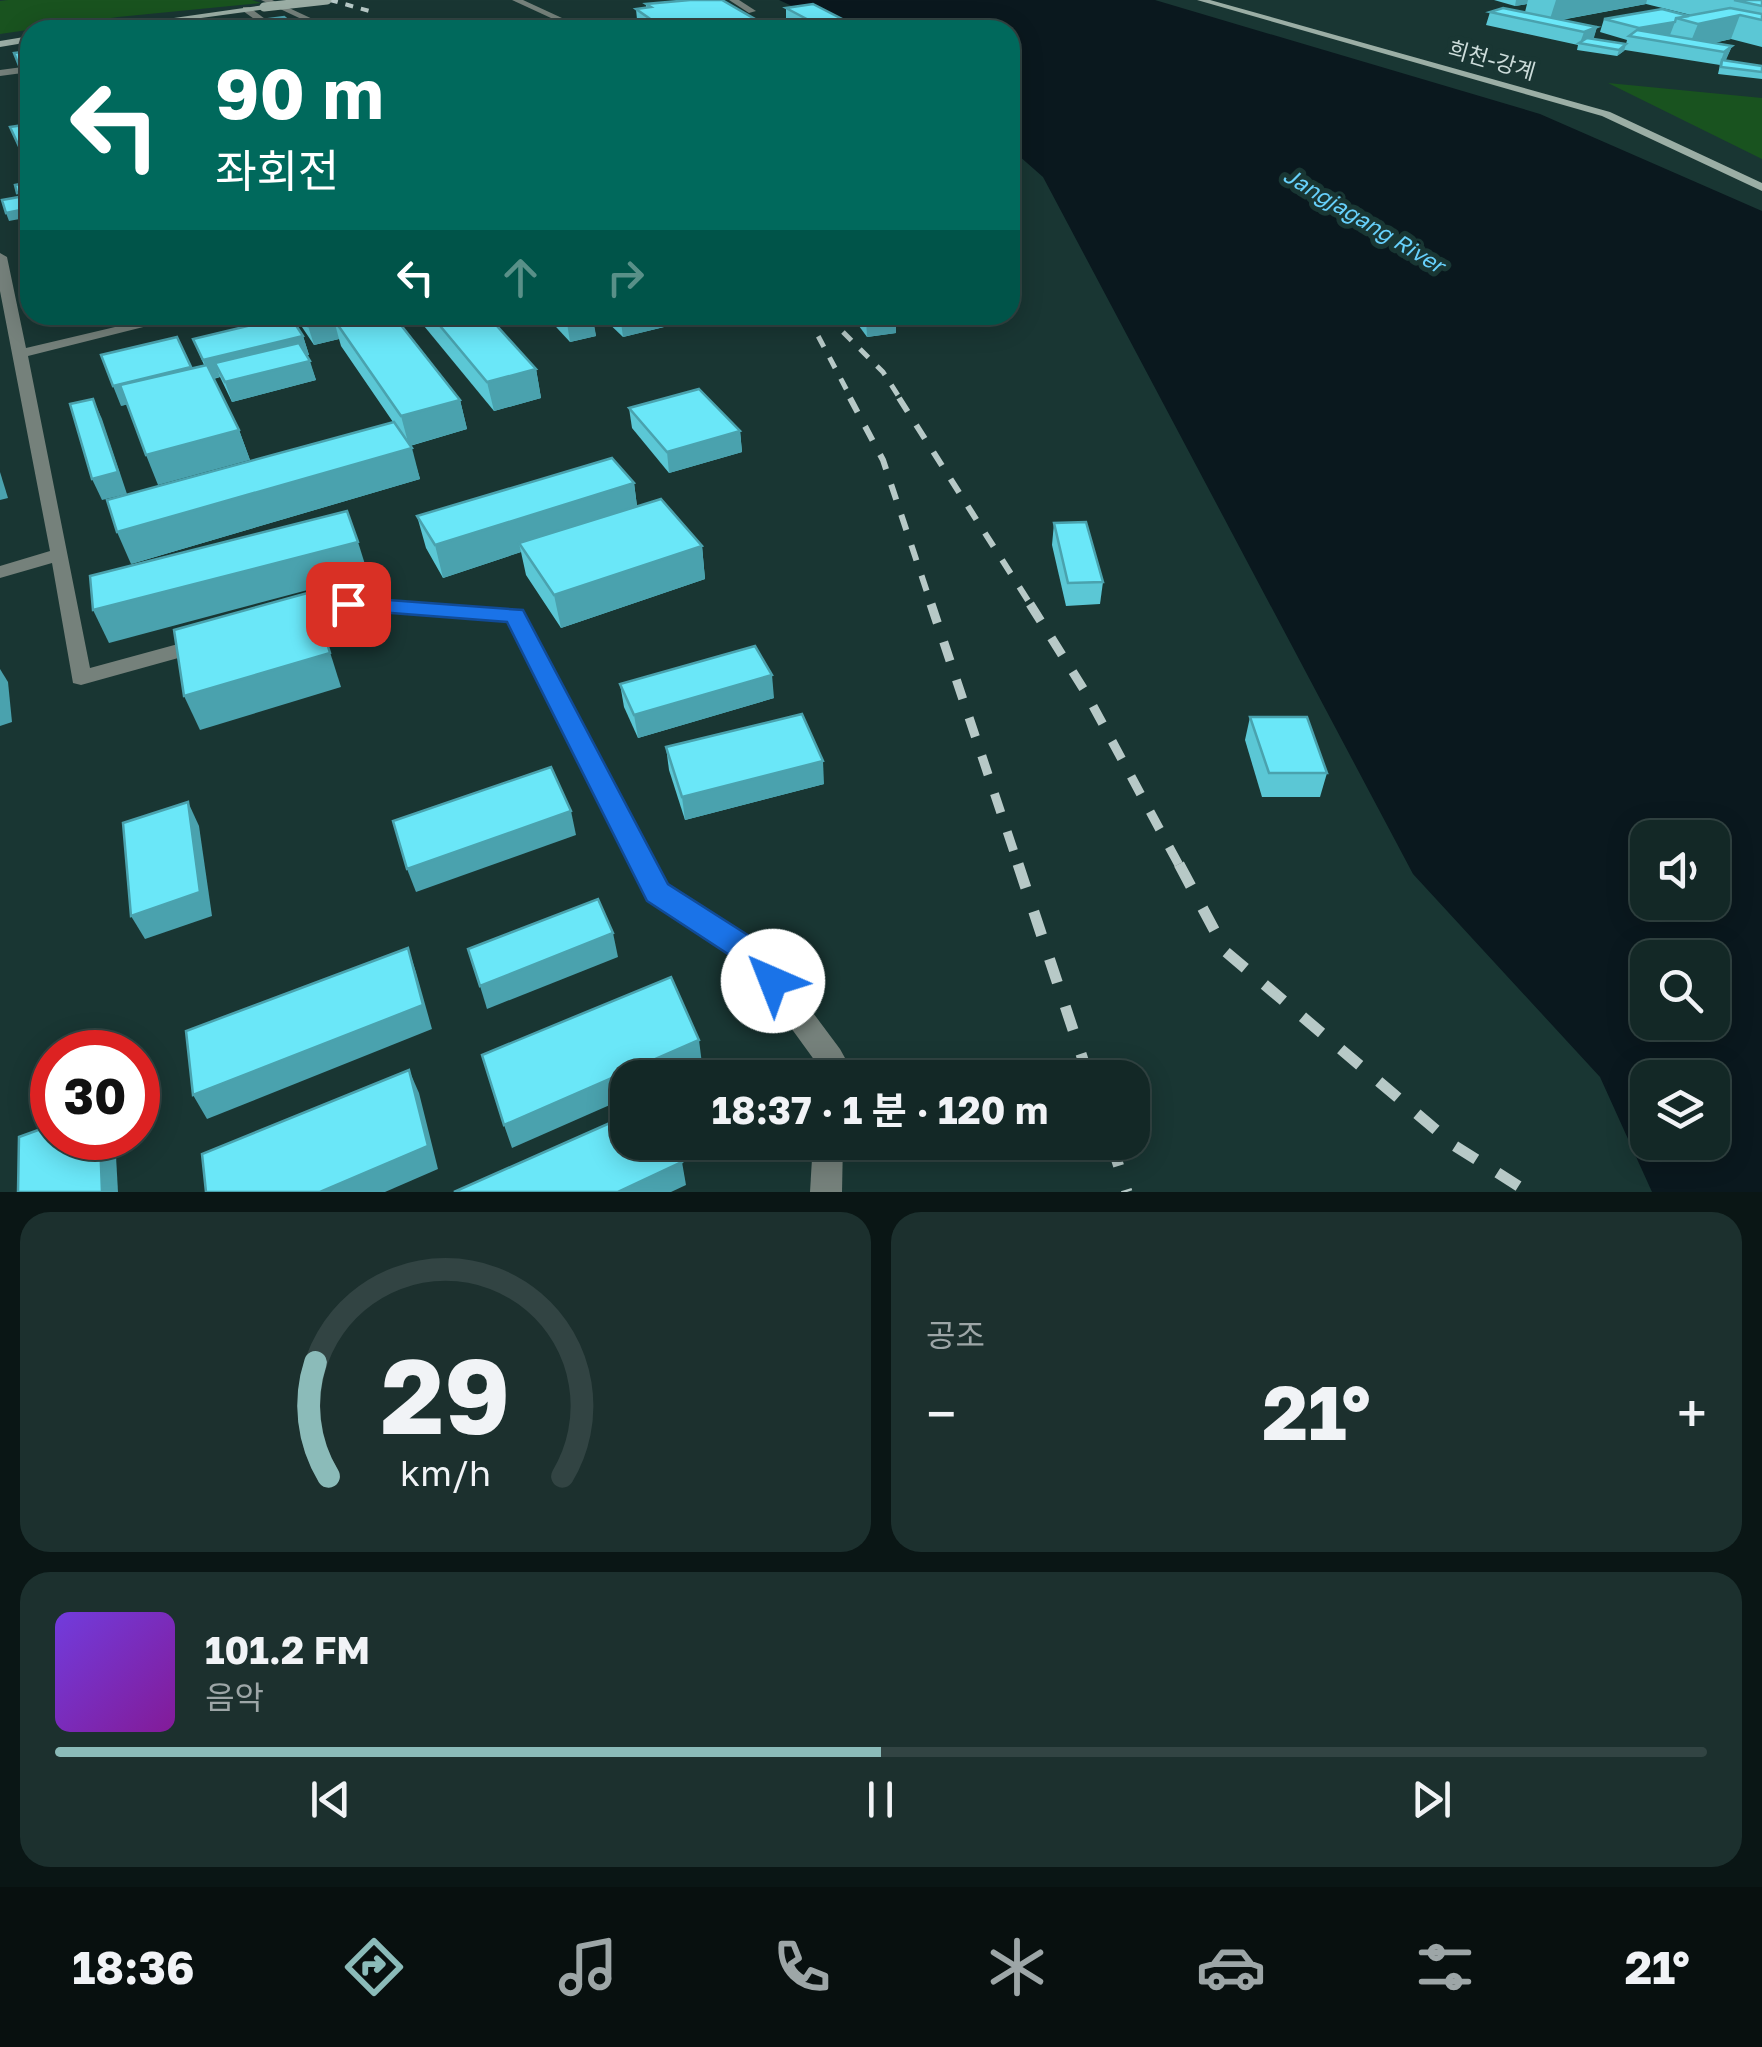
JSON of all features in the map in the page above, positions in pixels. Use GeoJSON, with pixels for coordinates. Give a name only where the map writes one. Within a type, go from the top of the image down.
{"type":"FeatureCollection","features":[{"type":"Feature","properties":{"kind":"main road"},"geometry":{"type":"LineString","coordinates":[[170,20],[265,4],[326,0]]}},
{"type":"Feature","properties":{"kind":"main road"},"geometry":{"type":"LineString","coordinates":[[455,0],[512,0]]}},
{"type":"Feature","properties":{"kind":"main road","name":"희천-강계"},"geometry":{"type":"LineString","coordinates":[[1201,0],[1606,114],[1762,187]]}},
{"type":"Feature","properties":{"kind":"street"},"geometry":{"type":"LineString","coordinates":[[512,0],[560,20]]}},
{"type":"Feature","properties":{"kind":"street"},"geometry":{"type":"LineString","coordinates":[[733,0],[752,11]]}},
{"type":"Feature","properties":{"kind":"street"},"geometry":{"type":"LineString","coordinates":[[1374,4],[1398,0]]}},
{"type":"Feature","properties":{"kind":"street"},"geometry":{"type":"LineString","coordinates":[[265,4],[306,20]]}},
{"type":"Feature","properties":{"kind":"street"},"geometry":{"type":"LineString","coordinates":[[246,10],[261,20]]}},
{"type":"Feature","properties":{"kind":"street"},"geometry":{"type":"LineString","coordinates":[[0,257],[60,554],[80,678],[214,641]]}},
{"type":"Feature","properties":{"kind":"street"},"geometry":{"type":"LineString","coordinates":[[19,354],[142,325]]}},
{"type":"Feature","properties":{"kind":"street"},"geometry":{"type":"LineString","coordinates":[[0,572],[60,554]]}},
{"type":"Feature","properties":{"kind":"street"},"geometry":{"type":"LineString","coordinates":[[272,625],[348,604],[515,616],[658,892],[754,955],[830,1060]]}},
{"type":"Feature","properties":{"kind":"street"},"geometry":{"type":"LineString","coordinates":[[826,1192],[827,1160]]}},
{"type":"Feature","properties":{"kind":"green space"},"geometry":{"type":"Polygon","coordinates":[[[0,1],[261,3],[97,20],[20,20],[20,31],[0,34],[0,1]]]}},
{"type":"Feature","properties":{"kind":"green space"},"geometry":{"type":"Polygon","coordinates":[[[1608,83],[1762,98],[1762,159],[1608,83]]]}},
{"type":"Feature","properties":{"kind":"water","name":"Jangjagang River"},"geometry":{"type":"Polygon","coordinates":[[[779,0],[1155,0],[1540,114],[1762,211],[1762,1192],[1652,1192],[1638,1160],[1730,1160],[1730,1060],[1630,1060],[1630,1143],[1600,1077],[1413,874],[1043,177],[1020,157],[1020,20],[822,20],[779,0]]]}},
{"type":"Feature","properties":{"kind":"building"},"geometry":{"type":"Polygon","coordinates":[[[722,0],[757,20],[652,20],[636,9],[651,7],[646,4],[722,0]]]}},
{"type":"Feature","properties":{"kind":"building"},"geometry":{"type":"Polygon","coordinates":[[[1734,0],[1762,0],[1762,6],[1734,0]]]}},
{"type":"Feature","properties":{"kind":"building"},"geometry":{"type":"Polygon","coordinates":[[[813,4],[844,20],[809,20],[786,8],[813,4]]]}},
{"type":"Feature","properties":{"kind":"building"},"geometry":{"type":"Polygon","coordinates":[[[1503,8],[1597,27],[1584,32],[1490,12],[1503,8]]]}},
{"type":"Feature","properties":{"kind":"building"},"geometry":{"type":"Polygon","coordinates":[[[1730,8],[1762,14],[1762,20],[1740,15],[1698,24],[1676,18],[1730,8]]]}},
{"type":"Feature","properties":{"kind":"building"},"geometry":{"type":"Polygon","coordinates":[[[1662,9],[1689,16],[1639,28],[1604,19],[1662,9]]]}},
{"type":"Feature","properties":{"kind":"building"},"geometry":{"type":"Polygon","coordinates":[[[1637,30],[1732,46],[1724,52],[1629,36],[1637,30]]]}},
{"type":"Feature","properties":{"kind":"building"},"geometry":{"type":"Polygon","coordinates":[[[1587,38],[1626,44],[1619,50],[1579,43],[1587,38]]]}},
{"type":"Feature","properties":{"kind":"building"},"geometry":{"type":"Polygon","coordinates":[[[1722,60],[1762,66],[1762,72],[1721,67],[1722,60]]]}},
{"type":"Feature","properties":{"kind":"building"},"geometry":{"type":"Polygon","coordinates":[[[20,126],[20,148],[10,127],[20,126]]]}},
{"type":"Feature","properties":{"kind":"building"},"geometry":{"type":"Polygon","coordinates":[[[20,197],[20,210],[6,213],[2,200],[20,197]]]}},
{"type":"Feature","properties":{"kind":"building"},"geometry":{"type":"Polygon","coordinates":[[[252,325],[296,325],[303,336],[203,360],[193,339],[252,325]]]}},
{"type":"Feature","properties":{"kind":"building"},"geometry":{"type":"Polygon","coordinates":[[[338,325],[401,325],[460,400],[401,416],[338,325]]]}},
{"type":"Feature","properties":{"kind":"building"},"geometry":{"type":"Polygon","coordinates":[[[439,325],[496,325],[536,369],[487,382],[439,325]]]}},
{"type":"Feature","properties":{"kind":"building"},"geometry":{"type":"Polygon","coordinates":[[[177,337],[191,367],[113,386],[101,355],[177,337]]]}},
{"type":"Feature","properties":{"kind":"building"},"geometry":{"type":"Polygon","coordinates":[[[299,343],[310,361],[225,382],[215,363],[299,343]]]}},
{"type":"Feature","properties":{"kind":"building"},"geometry":{"type":"Polygon","coordinates":[[[207,365],[239,430],[146,455],[120,385],[207,365]]]}},
{"type":"Feature","properties":{"kind":"building"},"geometry":{"type":"Polygon","coordinates":[[[699,389],[740,431],[667,452],[629,408],[699,389]]]}},
{"type":"Feature","properties":{"kind":"building"},"geometry":{"type":"Polygon","coordinates":[[[93,399],[118,472],[92,479],[70,404],[93,399]]]}},
{"type":"Feature","properties":{"kind":"building"},"geometry":{"type":"Polygon","coordinates":[[[394,422],[412,448],[117,532],[107,500],[394,422]]]}},
{"type":"Feature","properties":{"kind":"building"},"geometry":{"type":"Polygon","coordinates":[[[612,458],[634,483],[435,545],[417,516],[612,458]]]}},
{"type":"Feature","properties":{"kind":"building"},"geometry":{"type":"Polygon","coordinates":[[[661,499],[702,546],[554,595],[519,543],[661,499]]]}},
{"type":"Feature","properties":{"kind":"building"},"geometry":{"type":"Polygon","coordinates":[[[347,511],[358,542],[93,610],[90,576],[347,511]]]}},
{"type":"Feature","properties":{"kind":"building"},"geometry":{"type":"Polygon","coordinates":[[[1086,522],[1103,582],[1068,583],[1054,523],[1086,522]]]}},
{"type":"Feature","properties":{"kind":"building"},"geometry":{"type":"Polygon","coordinates":[[[311,592],[330,653],[184,696],[174,630],[311,592]]]}},
{"type":"Feature","properties":{"kind":"building"},"geometry":{"type":"Polygon","coordinates":[[[755,646],[772,675],[634,715],[620,684],[755,646]]]}},
{"type":"Feature","properties":{"kind":"building"},"geometry":{"type":"Polygon","coordinates":[[[802,714],[823,761],[682,797],[666,747],[802,714]]]}},
{"type":"Feature","properties":{"kind":"building"},"geometry":{"type":"Polygon","coordinates":[[[1250,717],[1307,717],[1327,773],[1269,773],[1250,717]]]}},
{"type":"Feature","properties":{"kind":"building"},"geometry":{"type":"Polygon","coordinates":[[[551,767],[571,811],[407,869],[393,821],[551,767]]]}},
{"type":"Feature","properties":{"kind":"building"},"geometry":{"type":"Polygon","coordinates":[[[188,802],[200,892],[131,916],[123,823],[188,802]]]}},
{"type":"Feature","properties":{"kind":"building"},"geometry":{"type":"Polygon","coordinates":[[[598,899],[613,933],[480,986],[468,949],[598,899]]]}},
{"type":"Feature","properties":{"kind":"building"},"geometry":{"type":"Polygon","coordinates":[[[408,948],[423,1005],[193,1095],[186,1031],[408,948]]]}},
{"type":"Feature","properties":{"kind":"building"},"geometry":{"type":"Polygon","coordinates":[[[671,977],[699,1040],[653,1060],[610,1060],[610,1079],[504,1125],[482,1055],[671,977]]]}},
{"type":"Feature","properties":{"kind":"building"},"geometry":{"type":"Polygon","coordinates":[[[409,1070],[428,1146],[320,1192],[206,1192],[202,1154],[409,1070]]]}},
{"type":"Feature","properties":{"kind":"building"},"geometry":{"type":"Polygon","coordinates":[[[610,1123],[610,1160],[682,1162],[618,1192],[454,1192],[610,1123]]]}},
{"type":"Feature","properties":{"kind":"building"},"geometry":{"type":"Polygon","coordinates":[[[30,1133],[30,1160],[101,1160],[102,1192],[18,1192],[19,1137],[30,1133]]]}},
{"type":"Feature","properties":{"kind":"railway"},"geometry":{"type":"LineString","coordinates":[[330,0],[373,12]]}},
{"type":"Feature","properties":{"kind":"railway"},"geometry":{"type":"LineString","coordinates":[[812,325],[852,400]]}},
{"type":"Feature","properties":{"kind":"railway"},"geometry":{"type":"LineString","coordinates":[[836,325],[883,372],[901,400]]}},
{"type":"Feature","properties":{"kind":"railway"},"geometry":{"type":"LineString","coordinates":[[850,398],[883,460],[931,604]]}},
{"type":"Feature","properties":{"kind":"railway"},"geometry":{"type":"LineString","coordinates":[[899,398],[1032,607]]}},
{"type":"Feature","properties":{"kind":"railway"},"geometry":{"type":"LineString","coordinates":[[931,604],[1018,865]]}},
{"type":"Feature","properties":{"kind":"railway"},"geometry":{"type":"LineString","coordinates":[[1030,604],[1086,693],[1180,867]]}},
{"type":"Feature","properties":{"kind":"railway"},"geometry":{"type":"LineString","coordinates":[[1179,864],[1226,952],[1455,1146],[1528,1192]]}},
{"type":"Feature","properties":{"kind":"railway"},"geometry":{"type":"LineString","coordinates":[[1018,865],[1083,1060]]}},
{"type":"Feature","properties":{"kind":"railway"},"geometry":{"type":"LineString","coordinates":[[1117,1160],[1127,1192]]}},
{"type":"Feature","properties":{"kind":"route"},"geometry":{"type":"LineString","coordinates":[[348,604],[515,616],[658,892],[754,955],[773,981]]}}]}
